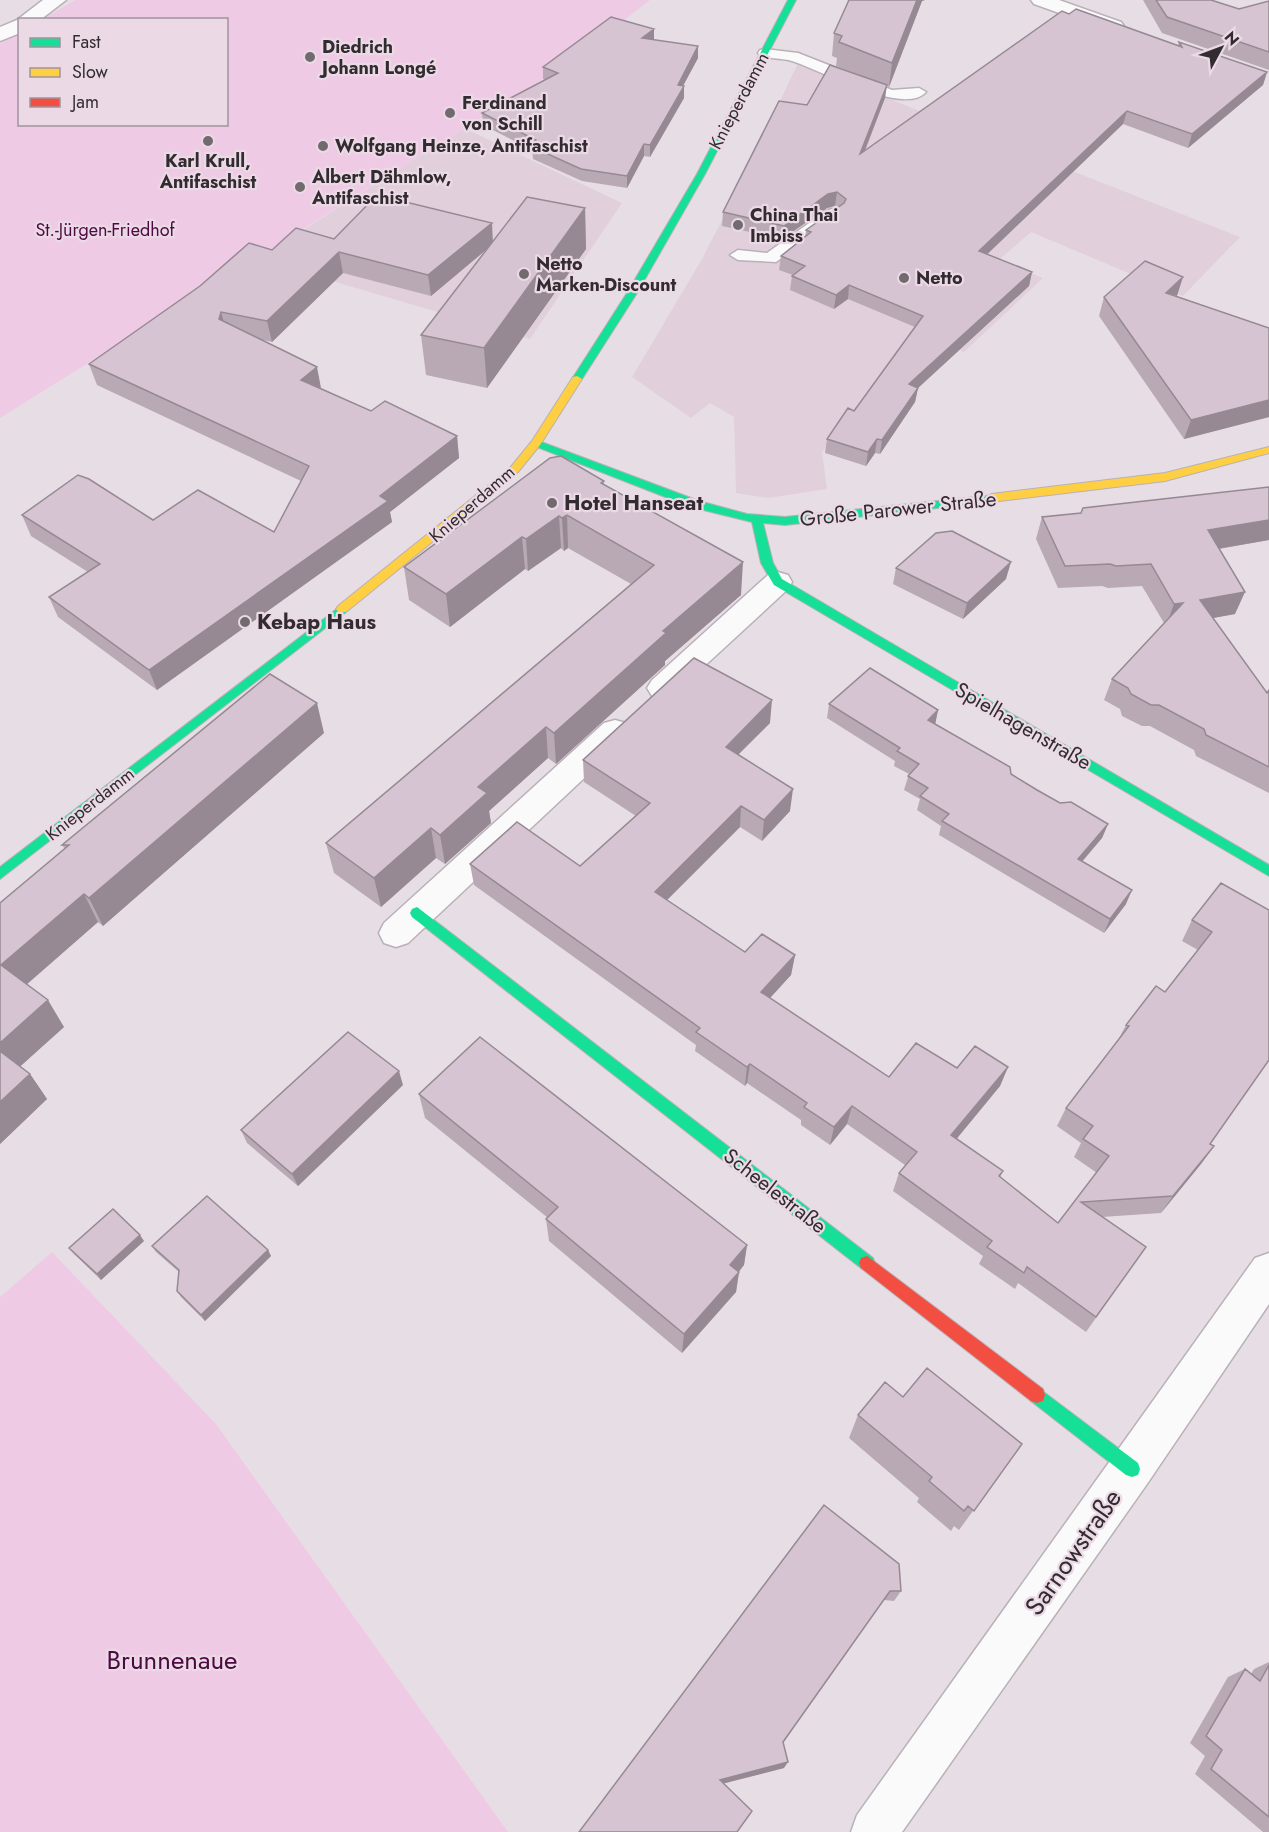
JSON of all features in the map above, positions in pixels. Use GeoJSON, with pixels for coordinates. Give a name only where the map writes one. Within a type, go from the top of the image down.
{"type":"FeatureCollection","features":[{"type":"Feature","properties":{"kind":"street"},"geometry":{"type":"LineString","coordinates":[[30,18],[56,0]]}},
{"type":"Feature","properties":{"kind":"street","name":"Knieperdamm"},"geometry":{"type":"LineString","coordinates":[[0,874],[472,507],[514,470],[536,443],[632,293],[701,174],[792,0]]}},
{"type":"Feature","properties":{"kind":"street"},"geometry":{"type":"LineString","coordinates":[[1041,0],[1135,33]]}},
{"type":"Feature","properties":{"kind":"street"},"geometry":{"type":"LineString","coordinates":[[0,35],[18,26]]}},
{"type":"Feature","properties":{"kind":"street","name":"Große Parower Straße"},"geometry":{"type":"LineString","coordinates":[[536,443],[569,454],[679,500],[717,513],[757,521],[785,521],[1166,477],[1269,450]]}},
{"type":"Feature","properties":{"kind":"street"},"geometry":{"type":"LineString","coordinates":[[407,923],[778,582],[767,563],[757,521]]}},
{"type":"Feature","properties":{"kind":"street","name":"Spielhagenstraße"},"geometry":{"type":"LineString","coordinates":[[778,582],[1269,871]]}},
{"type":"Feature","properties":{"kind":"street","name":"Scheelestraße"},"geometry":{"type":"LineString","coordinates":[[407,923],[1132,1469]]}},
{"type":"Feature","properties":{"kind":"street","name":"Sarnowstraße"},"geometry":{"type":"LineString","coordinates":[[874,1832],[1132,1469],[1269,1271]]}},
{"type":"Feature","properties":{"kind":"lane"},"geometry":{"type":"LineString","coordinates":[[765,52],[793,56],[890,95],[919,92]]}},
{"type":"Feature","properties":{"kind":"lane"},"geometry":{"type":"LineString","coordinates":[[738,255],[770,258],[834,213]]}},
{"type":"Feature","properties":{"kind":"shaded area"},"geometry":{"type":"Polygon","coordinates":[[[798,63],[1240,237],[1183,296],[1031,232],[999,260],[1043,278],[964,352],[921,334],[822,452],[827,489],[768,498],[736,493],[734,417],[710,403],[691,418],[632,377],[702,259],[798,63]]]}},
{"type":"Feature","properties":{"kind":"shaded area"},"geometry":{"type":"Polygon","coordinates":[[[464,128],[622,203],[530,339],[257,259],[464,128]]]}},
{"type":"Feature","properties":{"kind":"green space","name":"St.-Jürgen-Friedhof"},"geometry":{"type":"Polygon","coordinates":[[[75,0],[650,0],[572,61],[0,418],[0,44],[18,34],[18,126],[228,126],[228,18],[45,18],[75,0]]]}},
{"type":"Feature","properties":{"kind":"green space","name":"Brunnenaue"},"geometry":{"type":"Polygon","coordinates":[[[52,1252],[216,1424],[508,1832],[0,1832],[0,1297],[52,1252]]]}},
{"type":"Feature","properties":{"kind":"building"},"geometry":{"type":"Polygon","coordinates":[[[849,0],[917,0],[892,63],[839,42],[842,36],[834,33],[849,0]]]}},
{"type":"Feature","properties":{"kind":"building"},"geometry":{"type":"Polygon","coordinates":[[[1156,0],[1211,0],[1239,9],[1269,1],[1269,52],[1167,17],[1156,0]]]}},
{"type":"Feature","properties":{"kind":"building"},"geometry":{"type":"Polygon","coordinates":[[[1076,9],[1182,47],[1179,42],[1267,72],[1192,134],[1127,111],[979,251],[1032,272],[909,384],[918,388],[882,440],[877,439],[868,452],[827,439],[848,408],[854,411],[923,316],[849,285],[836,295],[792,276],[805,266],[781,256],[811,232],[806,230],[844,203],[846,199],[837,192],[828,194],[784,226],[723,212],[779,101],[807,105],[830,65],[887,85],[860,154],[1062,11],[1069,14],[1076,9]]]}},
{"type":"Feature","properties":{"kind":"building"},"geometry":{"type":"Polygon","coordinates":[[[611,17],[654,29],[642,38],[698,46],[678,85],[684,86],[650,145],[644,144],[627,176],[581,169],[532,147],[536,140],[482,113],[558,73],[543,67],[611,17]]]}},
{"type":"Feature","properties":{"kind":"building"},"geometry":{"type":"Polygon","coordinates":[[[377,195],[492,223],[428,275],[339,252],[267,321],[221,312],[219,319],[317,367],[301,380],[371,411],[385,401],[457,436],[380,496],[388,501],[149,670],[49,597],[100,564],[22,515],[78,475],[89,479],[153,520],[198,490],[274,532],[309,466],[89,364],[200,286],[249,243],[272,250],[296,228],[334,239],[377,195]]]}},
{"type":"Feature","properties":{"kind":"building"},"geometry":{"type":"Polygon","coordinates":[[[527,197],[585,208],[484,348],[421,335],[527,197]]]}},
{"type":"Feature","properties":{"kind":"building"},"geometry":{"type":"Polygon","coordinates":[[[1145,261],[1183,277],[1166,293],[1269,328],[1269,400],[1191,420],[1104,297],[1145,261]]]}},
{"type":"Feature","properties":{"kind":"building"},"geometry":{"type":"Polygon","coordinates":[[[561,456],[604,481],[601,483],[743,562],[663,631],[666,633],[554,733],[546,727],[478,787],[487,793],[440,835],[431,828],[374,878],[326,843],[654,565],[567,515],[562,518],[559,516],[526,539],[522,537],[446,594],[404,567],[550,458],[561,456]]]}},
{"type":"Feature","properties":{"kind":"building"},"geometry":{"type":"Polygon","coordinates":[[[1269,487],[1269,520],[1208,530],[1245,592],[1200,600],[1267,693],[1269,690],[1269,767],[1206,735],[1204,729],[1159,705],[1151,705],[1131,694],[1128,688],[1112,679],[1183,603],[1174,604],[1151,564],[1065,566],[1042,517],[1081,513],[1083,508],[1269,487]]]}},
{"type":"Feature","properties":{"kind":"building"},"geometry":{"type":"Polygon","coordinates":[[[952,531],[1011,562],[967,603],[896,568],[936,533],[952,531]]]}},
{"type":"Feature","properties":{"kind":"building"},"geometry":{"type":"Polygon","coordinates":[[[694,658],[772,700],[726,747],[793,789],[764,820],[741,806],[655,892],[745,952],[762,934],[795,955],[761,992],[889,1077],[916,1043],[957,1068],[975,1046],[1008,1067],[951,1135],[1003,1171],[999,1176],[1058,1223],[1109,1156],[1083,1139],[1093,1126],[1066,1108],[1129,1026],[1126,1025],[1156,986],[1165,992],[1212,932],[1192,920],[1221,883],[1269,910],[1269,1060],[1210,1144],[1214,1146],[1173,1196],[1081,1202],[1146,1247],[1096,1317],[1027,1267],[1024,1273],[987,1247],[992,1241],[899,1173],[917,1152],[852,1106],[834,1127],[804,1107],[807,1103],[750,1064],[747,1067],[696,1032],[700,1028],[470,864],[517,822],[580,866],[650,803],[583,760],[694,658]]]}},
{"type":"Feature","properties":{"kind":"building"},"geometry":{"type":"Polygon","coordinates":[[[870,668],[938,710],[928,720],[1010,767],[1011,774],[1037,790],[1060,803],[1071,802],[1108,824],[1078,859],[1132,890],[1110,919],[942,821],[949,814],[920,796],[928,788],[908,776],[919,764],[897,751],[900,748],[829,704],[870,668]]]}},
{"type":"Feature","properties":{"kind":"building"},"geometry":{"type":"Polygon","coordinates":[[[270,674],[317,703],[89,898],[84,894],[1,965],[48,1000],[0,1043],[0,903],[69,845],[62,845],[270,674]]]}},
{"type":"Feature","properties":{"kind":"building"},"geometry":{"type":"Polygon","coordinates":[[[348,1032],[399,1071],[292,1174],[241,1130],[348,1032]]]}},
{"type":"Feature","properties":{"kind":"building"},"geometry":{"type":"Polygon","coordinates":[[[480,1037],[747,1245],[730,1265],[739,1272],[684,1334],[546,1219],[558,1207],[419,1094],[480,1037]]]}},
{"type":"Feature","properties":{"kind":"building"},"geometry":{"type":"Polygon","coordinates":[[[0,1051],[30,1074],[0,1102],[0,1051]]]}},
{"type":"Feature","properties":{"kind":"building"},"geometry":{"type":"Polygon","coordinates":[[[207,1196],[268,1250],[201,1315],[177,1291],[179,1270],[152,1246],[207,1196]]]}},
{"type":"Feature","properties":{"kind":"building"},"geometry":{"type":"Polygon","coordinates":[[[113,1209],[140,1235],[97,1274],[69,1248],[113,1209]]]}},
{"type":"Feature","properties":{"kind":"building"},"geometry":{"type":"Polygon","coordinates":[[[927,1368],[1022,1444],[974,1511],[968,1506],[964,1511],[929,1481],[932,1477],[858,1415],[885,1382],[903,1397],[927,1368]]]}},
{"type":"Feature","properties":{"kind":"building"},"geometry":{"type":"Polygon","coordinates":[[[824,1505],[899,1564],[901,1591],[890,1591],[783,1742],[788,1762],[720,1780],[752,1811],[737,1832],[579,1832],[824,1505]]]}},
{"type":"Feature","properties":{"kind":"building"},"geometry":{"type":"Polygon","coordinates":[[[1269,1665],[1269,1817],[1211,1769],[1222,1750],[1206,1736],[1245,1669],[1260,1681],[1269,1665]]]}},
{"type":"Feature","properties":{"kind":"traffic: fast"},"geometry":{"type":"LineString","coordinates":[[577,379],[632,293],[701,174],[792,0]]}},
{"type":"Feature","properties":{"kind":"traffic: fast"},"geometry":{"type":"LineString","coordinates":[[536,443],[695,504],[747,518],[785,521],[991,498]]}},
{"type":"Feature","properties":{"kind":"traffic: fast"},"geometry":{"type":"LineString","coordinates":[[757,521],[767,563],[778,582],[1269,871]]}},
{"type":"Feature","properties":{"kind":"traffic: fast"},"geometry":{"type":"LineString","coordinates":[[0,874],[342,609]]}},
{"type":"Feature","properties":{"kind":"traffic: fast"},"geometry":{"type":"LineString","coordinates":[[417,913],[867,1263]]}},
{"type":"Feature","properties":{"kind":"traffic: fast"},"geometry":{"type":"LineString","coordinates":[[1037,1395],[1132,1469]]}},
{"type":"Feature","properties":{"kind":"traffic: slow"},"geometry":{"type":"LineString","coordinates":[[342,609],[514,470],[536,443],[577,379]]}},
{"type":"Feature","properties":{"kind":"traffic: slow"},"geometry":{"type":"LineString","coordinates":[[991,498],[1165,477],[1269,450]]}},
{"type":"Feature","properties":{"kind":"traffic: jam"},"geometry":{"type":"LineString","coordinates":[[867,1263],[1037,1395]]}},
{"type":"Feature","properties":{"kind":"place","name":"Diedrich Johann Longé"},"geometry":{"type":"Point","coordinates":[310,57]}},
{"type":"Feature","properties":{"kind":"place","name":"Ferdinand von Schill"},"geometry":{"type":"Point","coordinates":[450,113]}},
{"type":"Feature","properties":{"kind":"place","name":"Karl Krull, Antifaschist"},"geometry":{"type":"Point","coordinates":[208,141]}},
{"type":"Feature","properties":{"kind":"place","name":"Wolfgang Heinze, Antifaschist"},"geometry":{"type":"Point","coordinates":[323,146]}},
{"type":"Feature","properties":{"kind":"place","name":"Albert Dähmlow, Antifaschist"},"geometry":{"type":"Point","coordinates":[300,187]}},
{"type":"Feature","properties":{"kind":"place","name":"China Thai Imbiss"},"geometry":{"type":"Point","coordinates":[738,225]}},
{"type":"Feature","properties":{"kind":"place","name":"Netto Marken-Discount"},"geometry":{"type":"Point","coordinates":[524,274]}},
{"type":"Feature","properties":{"kind":"place","name":"Netto"},"geometry":{"type":"Point","coordinates":[904,278]}},
{"type":"Feature","properties":{"kind":"place","name":"Hotel Hanseat"},"geometry":{"type":"Point","coordinates":[552,503]}},
{"type":"Feature","properties":{"kind":"place","name":"Kebap Haus"},"geometry":{"type":"Point","coordinates":[245,622]}}]}
